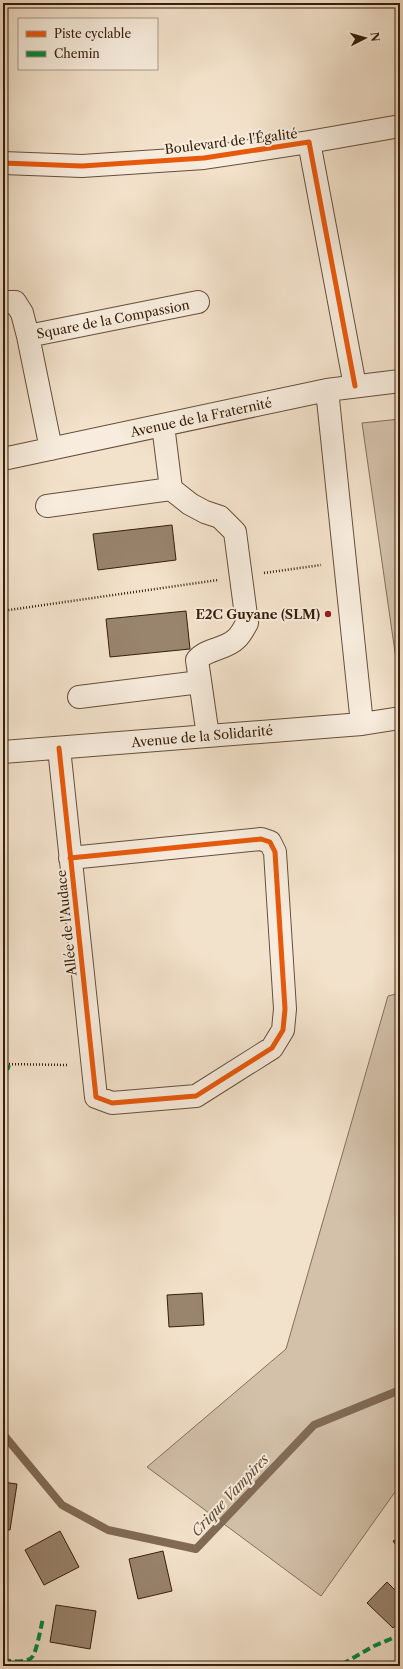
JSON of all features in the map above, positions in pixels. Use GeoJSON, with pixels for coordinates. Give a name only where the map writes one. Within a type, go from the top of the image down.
{"type":"FeatureCollection","features":[{"type":"Feature","properties":{"kind":"street"},"geometry":{"type":"LineString","coordinates":[[309,142],[400,126]]}},
{"type":"Feature","properties":{"kind":"street","name":"Boulevard de l'Égalité"},"geometry":{"type":"LineString","coordinates":[[3,163],[82,166],[204,158],[309,142],[355,386]]}},
{"type":"Feature","properties":{"kind":"street","name":"Square de la Compassion"},"geometry":{"type":"LineString","coordinates":[[3,302],[16,302],[22,313],[51,449]]}},
{"type":"Feature","properties":{"kind":"street","name":"Square de la Compassion"},"geometry":{"type":"LineString","coordinates":[[28,336],[198,302]]}},
{"type":"Feature","properties":{"kind":"street","name":"Avenue de la Fraternité"},"geometry":{"type":"LineString","coordinates":[[3,459],[327,390],[400,381]]}},
{"type":"Feature","properties":{"kind":"street"},"geometry":{"type":"LineString","coordinates":[[327,390],[362,724]]}},
{"type":"Feature","properties":{"kind":"street"},"geometry":{"type":"LineString","coordinates":[[163,425],[171,489],[190,504],[205,512],[220,517],[235,532],[247,623],[236,640],[223,647],[202,654],[197,660],[208,736]]}},
{"type":"Feature","properties":{"kind":"street"},"geometry":{"type":"LineString","coordinates":[[47,506],[171,489]]}},
{"type":"Feature","properties":{"kind":"street"},"geometry":{"type":"LineString","coordinates":[[79,698],[200,682]]}},
{"type":"Feature","properties":{"kind":"street","name":"Avenue de la Solidarité"},"geometry":{"type":"LineString","coordinates":[[3,752],[362,724],[400,718]]}},
{"type":"Feature","properties":{"kind":"street","name":"Allée de l'Audace"},"geometry":{"type":"LineString","coordinates":[[59,748],[70,858],[96,1097],[112,1103],[196,1096],[272,1048],[284,1030],[285,1009],[275,852],[270,842],[261,839],[70,858]]}},
{"type":"Feature","properties":{"kind":"path"},"geometry":{"type":"LineString","coordinates":[[3,613],[8,610],[345,562]]}},
{"type":"Feature","properties":{"kind":"path"},"geometry":{"type":"LineString","coordinates":[[3,1064],[93,1066]]}},
{"type":"Feature","properties":{"kind":"shaded area"},"geometry":{"type":"Polygon","coordinates":[[[400,419],[400,687],[362,423],[400,419]]]}},
{"type":"Feature","properties":{"kind":"shaded area"},"geometry":{"type":"Polygon","coordinates":[[[400,993],[400,1485],[321,1596],[147,1467],[286,1349],[388,996],[400,993]]]}},
{"type":"Feature","properties":{"kind":"building"},"geometry":{"type":"Polygon","coordinates":[[[172,525],[176,560],[98,570],[93,534],[172,525]]]}},
{"type":"Feature","properties":{"kind":"building"},"geometry":{"type":"Polygon","coordinates":[[[186,611],[190,649],[110,657],[106,619],[186,611]]]}},
{"type":"Feature","properties":{"kind":"building"},"geometry":{"type":"Polygon","coordinates":[[[202,1293],[204,1325],[169,1327],[167,1295],[202,1293]]]}},
{"type":"Feature","properties":{"kind":"building"},"geometry":{"type":"Polygon","coordinates":[[[3,1482],[17,1484],[10,1530],[3,1529],[3,1482]]]}},
{"type":"Feature","properties":{"kind":"building"},"geometry":{"type":"Polygon","coordinates":[[[60,1531],[79,1567],[44,1585],[25,1550],[60,1531]]]}},
{"type":"Feature","properties":{"kind":"building"},"geometry":{"type":"Polygon","coordinates":[[[400,1537],[400,1551],[393,1541],[400,1537]]]}},
{"type":"Feature","properties":{"kind":"building"},"geometry":{"type":"Polygon","coordinates":[[[163,1551],[172,1591],[138,1599],[129,1559],[163,1551]]]}},
{"type":"Feature","properties":{"kind":"building"},"geometry":{"type":"Polygon","coordinates":[[[387,1582],[400,1595],[400,1621],[393,1628],[367,1603],[387,1582]]]}},
{"type":"Feature","properties":{"kind":"building"},"geometry":{"type":"Polygon","coordinates":[[[56,1605],[96,1611],[90,1649],[50,1642],[56,1605]]]}},
{"type":"Feature","properties":{"kind":"waterway","name":"Crique Vampires"},"geometry":{"type":"LineString","coordinates":[[3,1434],[62,1505],[108,1530],[196,1549],[314,1425],[400,1390]]}},
{"type":"Feature","properties":{"kind":"marked path"},"geometry":{"type":"LineString","coordinates":[[3,1081],[9,1065]]}},
{"type":"Feature","properties":{"kind":"marked path"},"geometry":{"type":"LineString","coordinates":[[3,1660],[23,1661],[31,1659],[37,1643],[43,1618]]}},
{"type":"Feature","properties":{"kind":"marked path"},"geometry":{"type":"LineString","coordinates":[[344,1666],[346,1662],[374,1646],[400,1635]]}},
{"type":"Feature","properties":{"kind":"cycle path"},"geometry":{"type":"LineString","coordinates":[[3,163],[82,166],[204,158],[309,142],[355,386]]}},
{"type":"Feature","properties":{"kind":"cycle path"},"geometry":{"type":"LineString","coordinates":[[59,748],[96,1097],[112,1103],[196,1096],[272,1048],[283,1030],[285,1009],[275,852],[270,842],[261,839],[70,858]]}},
{"type":"Feature","properties":{"kind":"place","name":"E2C Guyane (SLM)"},"geometry":{"type":"Point","coordinates":[328,614]}}]}
